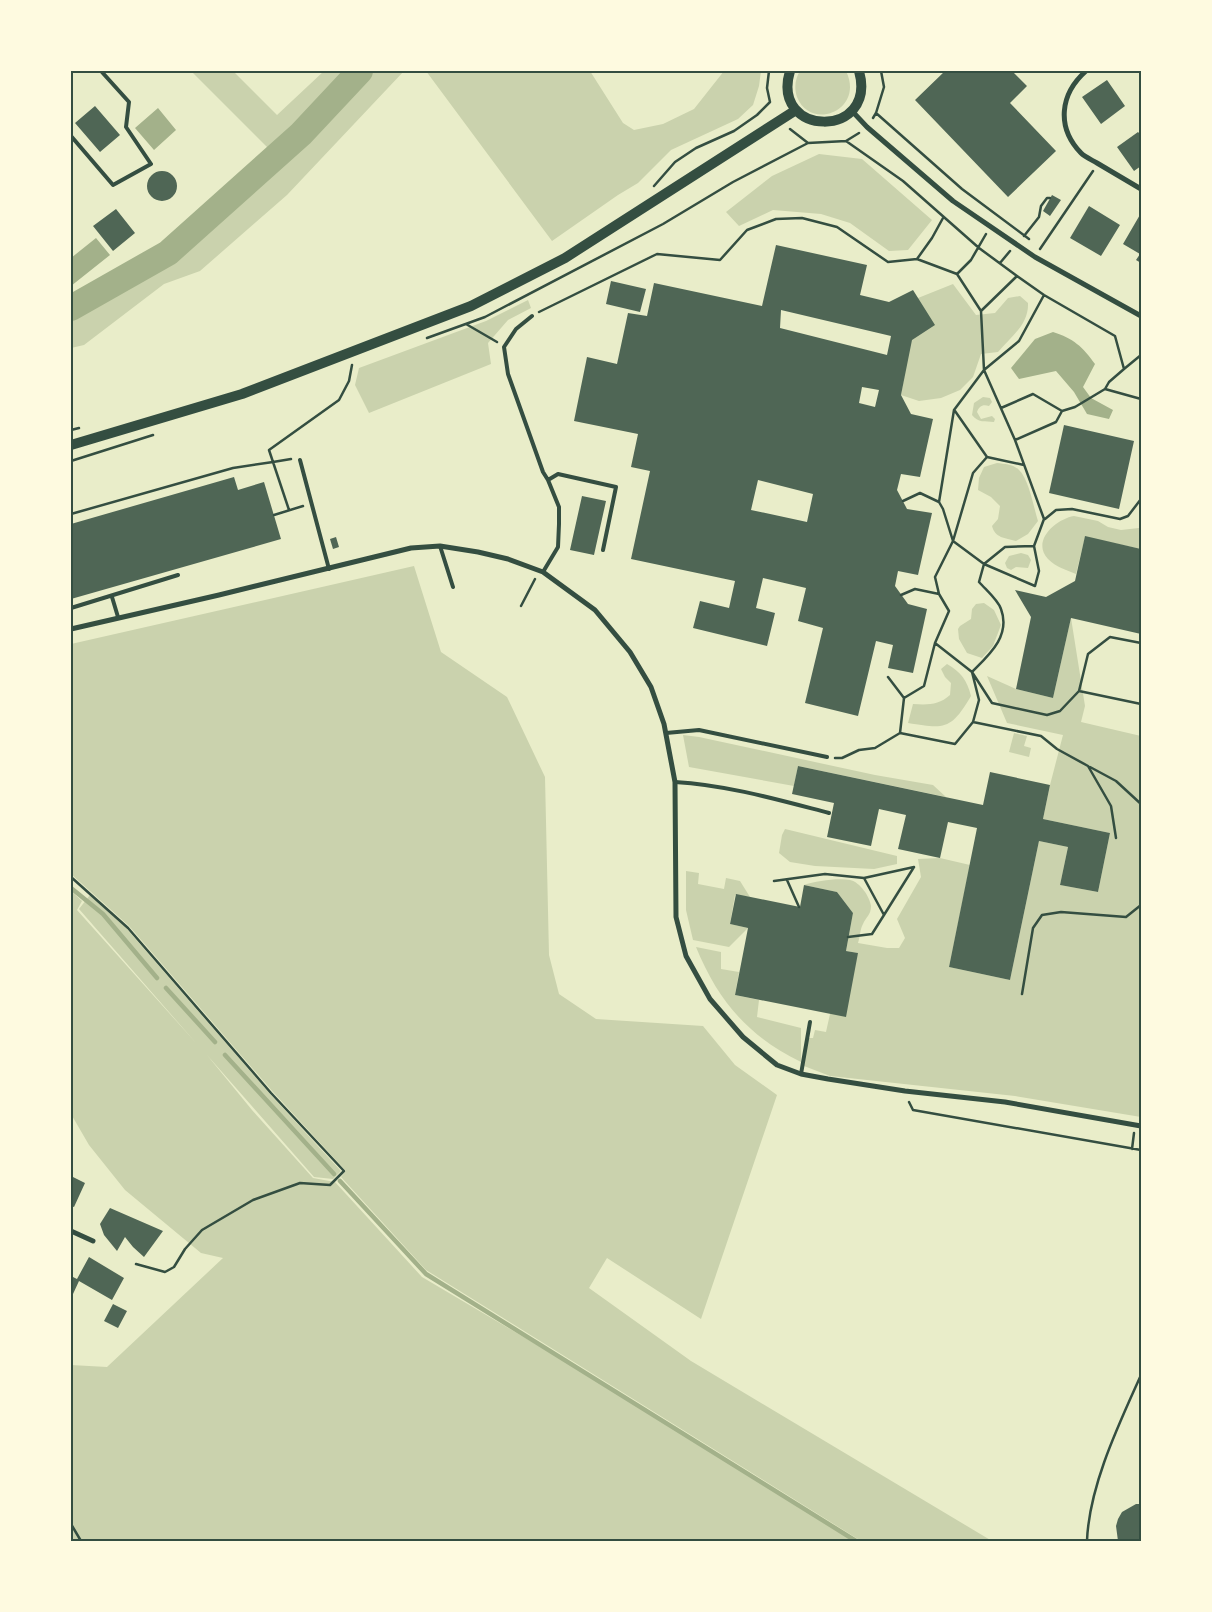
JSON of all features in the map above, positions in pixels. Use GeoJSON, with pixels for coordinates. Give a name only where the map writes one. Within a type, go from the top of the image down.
{"type":"FeatureCollection","features":[{"type":"Feature","properties":{"kind":"main road"},"geometry":{"type":"LineString","coordinates":[[790,71],[787,80],[787,90],[790,101],[796,110],[806,118],[830,123],[842,119],[852,111],[858,102],[861,92],[859,71]]}},
{"type":"Feature","properties":{"kind":"main road"},"geometry":{"type":"LineString","coordinates":[[71,445],[242,394],[471,306],[565,258],[796,110]]}},
{"type":"Feature","properties":{"kind":"street"},"geometry":{"type":"LineString","coordinates":[[1086,71],[1076,80],[1066,98],[1064,116],[1068,133],[1081,153],[1141,189]]}},
{"type":"Feature","properties":{"kind":"street"},"geometry":{"type":"LineString","coordinates":[[852,111],[867,127],[953,201],[1035,257],[1141,316]]}},
{"type":"Feature","properties":{"kind":"street"},"geometry":{"type":"LineString","coordinates":[[71,628],[329,569],[411,548],[440,546],[478,552],[508,559],[541,571],[595,610],[630,652],[651,687],[664,724],[676,782],[676,917],[686,956],[710,999],[743,1037],[777,1065],[801,1074],[905,1091],[1005,1102],[1138,1125]]}},
{"type":"Feature","properties":{"kind":"street"},"geometry":{"type":"LineString","coordinates":[[71,1231],[93,1241]]}},
{"type":"Feature","properties":{"kind":"lane"},"geometry":{"type":"LineString","coordinates":[[71,136],[113,185],[151,164],[126,127],[130,102],[101,71]]}},
{"type":"Feature","properties":{"kind":"lane"},"geometry":{"type":"LineString","coordinates":[[532,316],[516,330],[504,347],[508,374],[543,472],[559,507],[558,548],[541,571]]}},
{"type":"Feature","properties":{"kind":"lane"},"geometry":{"type":"LineString","coordinates":[[300,460],[329,569]]}},
{"type":"Feature","properties":{"kind":"lane"},"geometry":{"type":"LineString","coordinates":[[548,480],[558,474],[616,487],[602,550]]}},
{"type":"Feature","properties":{"kind":"lane"},"geometry":{"type":"LineString","coordinates":[[440,546],[453,587]]}},
{"type":"Feature","properties":{"kind":"lane"},"geometry":{"type":"LineString","coordinates":[[71,608],[112,597],[178,575]]}},
{"type":"Feature","properties":{"kind":"lane"},"geometry":{"type":"LineString","coordinates":[[112,597],[118,618]]}},
{"type":"Feature","properties":{"kind":"lane"},"geometry":{"type":"LineString","coordinates":[[666,733],[699,730],[827,757]]}},
{"type":"Feature","properties":{"kind":"lane"},"geometry":{"type":"LineString","coordinates":[[676,782],[700,784],[829,813]]}},
{"type":"Feature","properties":{"kind":"lane"},"geometry":{"type":"LineString","coordinates":[[801,1074],[810,1022]]}},
{"type":"Feature","properties":{"kind":"path"},"geometry":{"type":"LineString","coordinates":[[652,188],[675,162],[696,148],[734,131],[757,115],[770,102],[767,88],[769,71]]}},
{"type":"Feature","properties":{"kind":"path"},"geometry":{"type":"LineString","coordinates":[[663,224],[733,182],[808,143],[846,141],[867,127],[876,113],[884,87],[881,71]]}},
{"type":"Feature","properties":{"kind":"path"},"geometry":{"type":"LineString","coordinates":[[876,113],[962,189],[1041,248]]}},
{"type":"Feature","properties":{"kind":"path"},"geometry":{"type":"LineString","coordinates":[[846,141],[903,181],[943,218],[1017,276],[1044,295],[1115,336],[1124,370]]}},
{"type":"Feature","properties":{"kind":"path"},"geometry":{"type":"LineString","coordinates":[[1035,257],[1098,164]]}},
{"type":"Feature","properties":{"kind":"path"},"geometry":{"type":"LineString","coordinates":[[1000,263],[1039,217],[1041,206],[1047,198],[1050,198]]}},
{"type":"Feature","properties":{"kind":"path"},"geometry":{"type":"LineString","coordinates":[[532,316],[657,254],[720,260],[747,230],[776,219],[802,218],[837,227],[888,262],[917,259],[957,274],[982,311],[984,370],[1015,440],[1044,519]]}},
{"type":"Feature","properties":{"kind":"path"},"geometry":{"type":"LineString","coordinates":[[917,259],[943,218]]}},
{"type":"Feature","properties":{"kind":"path"},"geometry":{"type":"LineString","coordinates":[[957,274],[972,260],[990,226]]}},
{"type":"Feature","properties":{"kind":"path"},"geometry":{"type":"LineString","coordinates":[[982,311],[1017,276]]}},
{"type":"Feature","properties":{"kind":"path"},"geometry":{"type":"LineString","coordinates":[[939,502],[954,410],[984,370],[1020,340],[1044,295]]}},
{"type":"Feature","properties":{"kind":"path"},"geometry":{"type":"LineString","coordinates":[[466,324],[504,347]]}},
{"type":"Feature","properties":{"kind":"path"},"geometry":{"type":"LineString","coordinates":[[1015,440],[1056,422],[1062,411],[1075,407],[1105,389],[1109,382],[1141,355]]}},
{"type":"Feature","properties":{"kind":"path"},"geometry":{"type":"LineString","coordinates":[[289,510],[269,450],[340,400],[349,381],[352,364]]}},
{"type":"Feature","properties":{"kind":"path"},"geometry":{"type":"LineString","coordinates":[[1105,389],[1141,399]]}},
{"type":"Feature","properties":{"kind":"path"},"geometry":{"type":"LineString","coordinates":[[1001,408],[1033,394],[1062,411]]}},
{"type":"Feature","properties":{"kind":"path"},"geometry":{"type":"LineString","coordinates":[[954,410],[987,457],[1024,465]]}},
{"type":"Feature","properties":{"kind":"path"},"geometry":{"type":"LineString","coordinates":[[71,430],[80,428]]}},
{"type":"Feature","properties":{"kind":"path"},"geometry":{"type":"LineString","coordinates":[[904,698],[924,686],[935,643],[949,611],[939,594],[935,577],[953,541],[973,473],[987,457]]}},
{"type":"Feature","properties":{"kind":"path"},"geometry":{"type":"LineString","coordinates":[[71,514],[234,468],[292,458],[300,460]]}},
{"type":"Feature","properties":{"kind":"path"},"geometry":{"type":"LineString","coordinates":[[903,501],[920,493],[939,502],[953,541],[984,564],[1035,586],[1039,571],[1034,546],[1044,519],[1056,510],[1072,509],[1120,519],[1128,516],[1141,500]]}},
{"type":"Feature","properties":{"kind":"path"},"geometry":{"type":"LineString","coordinates":[[274,515],[312,504]]}},
{"type":"Feature","properties":{"kind":"path"},"geometry":{"type":"LineString","coordinates":[[972,672],[995,649],[1005,627],[1001,608],[979,582],[984,564],[1004,547],[1034,546]]}},
{"type":"Feature","properties":{"kind":"path"},"geometry":{"type":"LineString","coordinates":[[521,606],[541,571]]}},
{"type":"Feature","properties":{"kind":"path"},"geometry":{"type":"LineString","coordinates":[[902,595],[915,588],[939,594]]}},
{"type":"Feature","properties":{"kind":"path"},"geometry":{"type":"LineString","coordinates":[[935,643],[972,672],[992,703],[1047,715],[1060,711],[1079,691],[1088,654],[1110,637],[1141,643]]}},
{"type":"Feature","properties":{"kind":"path"},"geometry":{"type":"LineString","coordinates":[[827,757],[842,758],[859,750],[876,748],[900,733],[955,744],[973,722],[979,700],[972,672]]}},
{"type":"Feature","properties":{"kind":"path"},"geometry":{"type":"LineString","coordinates":[[888,677],[904,698],[900,733]]}},
{"type":"Feature","properties":{"kind":"path"},"geometry":{"type":"LineString","coordinates":[[1079,691],[1141,704]]}},
{"type":"Feature","properties":{"kind":"path"},"geometry":{"type":"LineString","coordinates":[[973,722],[1042,736],[1057,750],[1116,782],[1141,804]]}},
{"type":"Feature","properties":{"kind":"path"},"geometry":{"type":"LineString","coordinates":[[1088,766],[1111,806],[1116,838]]}},
{"type":"Feature","properties":{"kind":"path"},"geometry":{"type":"LineString","coordinates":[[774,881],[825,874],[864,878],[914,867],[872,934],[848,937]]}},
{"type":"Feature","properties":{"kind":"path"},"geometry":{"type":"LineString","coordinates":[[71,877],[128,928],[271,1093],[344,1172],[330,1185],[300,1183],[253,1200],[202,1230],[185,1249],[174,1267],[165,1272],[136,1264]]}},
{"type":"Feature","properties":{"kind":"path"},"geometry":{"type":"LineString","coordinates":[[864,878],[884,915]]}},
{"type":"Feature","properties":{"kind":"path"},"geometry":{"type":"LineString","coordinates":[[786,880],[799,907]]}},
{"type":"Feature","properties":{"kind":"path"},"geometry":{"type":"LineString","coordinates":[[1022,994],[1033,928],[1042,915],[1062,912],[1126,917],[1141,905]]}},
{"type":"Feature","properties":{"kind":"path"},"geometry":{"type":"LineString","coordinates":[[905,1091],[913,1110],[1141,1150]]}},
{"type":"Feature","properties":{"kind":"path"},"geometry":{"type":"LineString","coordinates":[[1132,1149],[1138,1125]]}},
{"type":"Feature","properties":{"kind":"path"},"geometry":{"type":"LineString","coordinates":[[1087,1541],[1094,1493],[1111,1442],[1141,1374]]}},
{"type":"Feature","properties":{"kind":"path"},"geometry":{"type":"LineString","coordinates":[[71,1524],[81,1541]]}},
{"type":"Feature","properties":{"kind":"shaded area"},"geometry":{"type":"Polygon","coordinates":[[[191,71],[233,71],[277,115],[324,71],[404,71],[287,195],[200,271],[164,284],[84,345],[71,348],[71,299],[165,245],[271,151],[191,71]]]}},
{"type":"Feature","properties":{"kind":"shaded area"},"geometry":{"type":"Polygon","coordinates":[[[426,71],[590,71],[623,123],[634,130],[663,124],[694,109],[724,71],[761,71],[753,105],[738,119],[671,150],[638,183],[552,241],[426,71]]]}},
{"type":"Feature","properties":{"kind":"shaded area"},"geometry":{"type":"Polygon","coordinates":[[[800,71],[846,71],[850,85],[848,96],[843,106],[834,112],[824,114],[813,113],[804,108],[797,97],[796,90],[796,80],[800,71]]]}},
{"type":"Feature","properties":{"kind":"shaded area"},"geometry":{"type":"Polygon","coordinates":[[[158,108],[176,130],[154,150],[135,128],[158,108]]]}},
{"type":"Feature","properties":{"kind":"shaded area"},"geometry":{"type":"Polygon","coordinates":[[[819,154],[862,159],[932,220],[908,250],[889,251],[850,223],[821,214],[773,210],[739,226],[726,212],[772,176],[819,154]]]}},
{"type":"Feature","properties":{"kind":"shaded area"},"geometry":{"type":"Polygon","coordinates":[[[96,238],[110,255],[71,286],[71,258],[96,238]]]}},
{"type":"Feature","properties":{"kind":"shaded area"},"geometry":{"type":"Polygon","coordinates":[[[953,284],[976,315],[995,313],[1008,298],[1020,296],[1028,303],[1026,317],[1018,330],[998,352],[981,354],[973,377],[960,390],[941,398],[919,401],[901,395],[918,298],[953,284]]]}},
{"type":"Feature","properties":{"kind":"shaded area"},"geometry":{"type":"Polygon","coordinates":[[[528,300],[531,308],[508,320],[488,343],[491,364],[369,413],[355,385],[359,368],[486,321],[528,300]]]}},
{"type":"Feature","properties":{"kind":"shaded area"},"geometry":{"type":"Polygon","coordinates":[[[1053,332],[1077,344],[1095,364],[1083,387],[1091,398],[1113,410],[1109,419],[1087,414],[1074,392],[1056,371],[1019,379],[1011,368],[1035,339],[1053,332]]]}},
{"type":"Feature","properties":{"kind":"shaded area"},"geometry":{"type":"Polygon","coordinates":[[[983,397],[990,398],[992,402],[989,406],[980,407],[977,412],[981,419],[992,416],[995,419],[994,422],[979,420],[972,415],[974,403],[983,397]]]}},
{"type":"Feature","properties":{"kind":"shaded area"},"geometry":{"type":"Polygon","coordinates":[[[997,463],[1014,467],[1023,474],[1038,521],[1028,534],[1016,541],[1001,537],[995,533],[992,526],[998,519],[1000,506],[991,497],[978,490],[979,478],[984,467],[997,463]]]}},
{"type":"Feature","properties":{"kind":"shaded area"},"geometry":{"type":"Polygon","coordinates":[[[1074,516],[1098,521],[1108,527],[1121,530],[1139,528],[1141,525],[1141,549],[1085,537],[1076,574],[1061,568],[1048,559],[1043,552],[1042,545],[1044,538],[1053,526],[1060,521],[1074,516]]]}},
{"type":"Feature","properties":{"kind":"shaded area"},"geometry":{"type":"Polygon","coordinates":[[[1021,553],[1028,555],[1031,560],[1028,568],[1016,567],[1011,570],[1007,568],[1005,563],[1009,556],[1021,553]]]}},
{"type":"Feature","properties":{"kind":"shaded area"},"geometry":{"type":"Polygon","coordinates":[[[414,566],[441,652],[507,697],[545,777],[549,955],[559,994],[596,1019],[703,1026],[735,1065],[777,1095],[701,1319],[607,1258],[589,1288],[691,1361],[992,1541],[861,1541],[426,1270],[341,1177],[346,1171],[273,1092],[129,926],[71,874],[71,644],[414,566]]]}},
{"type":"Feature","properties":{"kind":"shaded area"},"geometry":{"type":"Polygon","coordinates":[[[984,603],[994,610],[1001,625],[993,646],[982,658],[967,653],[959,639],[958,629],[971,619],[972,609],[976,604],[984,603]]]}},
{"type":"Feature","properties":{"kind":"shaded area"},"geometry":{"type":"Polygon","coordinates":[[[1071,618],[1085,706],[1081,722],[1141,736],[1141,1117],[1015,1096],[830,1076],[804,1066],[807,1038],[813,1038],[815,1030],[826,1032],[830,1014],[858,953],[846,951],[853,913],[837,892],[804,885],[839,879],[854,881],[867,894],[871,906],[862,926],[858,943],[899,948],[905,938],[897,919],[921,877],[918,859],[940,858],[970,865],[949,967],[1010,980],[1039,841],[1068,847],[1060,885],[1098,892],[1110,833],[1043,819],[1063,735],[1007,723],[987,676],[1016,689],[1053,698],[1071,618]]]}},
{"type":"Feature","properties":{"kind":"shaded area"},"geometry":{"type":"Polygon","coordinates":[[[947,664],[960,673],[968,685],[971,696],[964,707],[952,721],[939,726],[908,723],[913,704],[933,704],[942,701],[950,695],[951,683],[941,669],[947,664]]]}},
{"type":"Feature","properties":{"kind":"shaded area"},"geometry":{"type":"Polygon","coordinates":[[[1014,733],[1027,736],[1024,746],[1031,748],[1029,757],[1009,752],[1014,733]]]}},
{"type":"Feature","properties":{"kind":"shaded area"},"geometry":{"type":"Polygon","coordinates":[[[683,735],[875,775],[933,785],[946,797],[798,766],[794,786],[689,767],[683,735]]]}},
{"type":"Feature","properties":{"kind":"shaded area"},"geometry":{"type":"Polygon","coordinates":[[[785,829],[897,856],[897,864],[874,869],[815,866],[790,862],[779,853],[785,829]]]}},
{"type":"Feature","properties":{"kind":"shaded area"},"geometry":{"type":"Polygon","coordinates":[[[686,871],[699,873],[698,884],[724,889],[726,878],[740,881],[750,897],[735,895],[730,924],[748,928],[729,947],[693,940],[686,910],[686,871]]]}},
{"type":"Feature","properties":{"kind":"shaded area"},"geometry":{"type":"Polygon","coordinates":[[[71,891],[82,901],[77,910],[196,1043],[79,909],[90,895],[126,928],[270,1094],[341,1171],[333,1179],[314,1177],[207,1055],[252,1110],[313,1178],[335,1182],[422,1277],[559,1358],[853,1541],[71,1541],[71,1365],[107,1367],[223,1258],[201,1253],[125,1190],[89,1145],[71,1114],[71,891]]]}},
{"type":"Feature","properties":{"kind":"shaded area"},"geometry":{"type":"Polygon","coordinates":[[[696,947],[721,952],[721,969],[739,972],[735,995],[759,1000],[757,1017],[801,1028],[801,1062],[765,1041],[737,1015],[714,984],[696,947]]]}},
{"type":"Feature","properties":{"kind":"building"},"geometry":{"type":"Polygon","coordinates":[[[945,71],[1012,71],[1027,86],[1010,103],[1056,151],[1008,197],[915,100],[945,71]]]}},
{"type":"Feature","properties":{"kind":"building"},"geometry":{"type":"Polygon","coordinates":[[[1107,80],[1125,106],[1101,124],[1082,97],[1107,80]]]}},
{"type":"Feature","properties":{"kind":"building"},"geometry":{"type":"Polygon","coordinates":[[[95,106],[120,135],[100,152],[75,123],[95,106]]]}},
{"type":"Feature","properties":{"kind":"building"},"geometry":{"type":"Polygon","coordinates":[[[1138,132],[1141,135],[1141,166],[1134,171],[1117,147],[1138,132]]]}},
{"type":"Feature","properties":{"kind":"building"},"geometry":{"type":"Polygon","coordinates":[[[162,171],[173,175],[177,186],[173,197],[162,201],[151,197],[147,186],[151,175],[162,171]]]}},
{"type":"Feature","properties":{"kind":"building"},"geometry":{"type":"Polygon","coordinates":[[[1052,195],[1061,200],[1050,216],[1043,211],[1052,195]]]}},
{"type":"Feature","properties":{"kind":"building"},"geometry":{"type":"Polygon","coordinates":[[[1089,206],[1120,225],[1101,256],[1070,238],[1089,206]]]}},
{"type":"Feature","properties":{"kind":"building"},"geometry":{"type":"Polygon","coordinates":[[[116,209],[135,233],[113,251],[93,226],[116,209]]]}},
{"type":"Feature","properties":{"kind":"building"},"geometry":{"type":"Polygon","coordinates":[[[1141,213],[1141,263],[1136,260],[1140,254],[1123,244],[1141,213]]]}},
{"type":"Feature","properties":{"kind":"building"},"geometry":{"type":"Polygon","coordinates":[[[776,245],[867,265],[860,295],[889,302],[913,290],[935,325],[912,340],[901,395],[911,414],[933,419],[920,477],[901,474],[897,490],[907,509],[932,513],[918,575],[898,571],[895,586],[908,604],[927,609],[913,673],[888,668],[893,645],[876,641],[858,716],[805,703],[823,628],[798,621],[806,588],[763,578],[756,608],[775,613],[767,646],[693,628],[700,601],[729,608],[735,581],[631,559],[650,471],[631,467],[638,434],[574,421],[587,357],[617,364],[628,313],[647,316],[654,283],[762,306],[776,245]],[[781,310],[780,328],[887,355],[891,336],[781,310]],[[862,387],[859,403],[875,407],[879,390],[862,387]],[[758,480],[751,510],[807,522],[813,494],[758,480]]]}},
{"type":"Feature","properties":{"kind":"building"},"geometry":{"type":"Polygon","coordinates":[[[611,281],[646,289],[640,312],[606,304],[611,281]]]}},
{"type":"Feature","properties":{"kind":"building"},"geometry":{"type":"Polygon","coordinates":[[[1064,425],[1134,441],[1119,509],[1049,493],[1064,425]]]}},
{"type":"Feature","properties":{"kind":"building"},"geometry":{"type":"Polygon","coordinates":[[[234,477],[238,490],[264,482],[281,539],[71,599],[71,524],[234,477]]]}},
{"type":"Feature","properties":{"kind":"building"},"geometry":{"type":"Polygon","coordinates":[[[582,496],[606,501],[594,555],[570,550],[582,496]]]}},
{"type":"Feature","properties":{"kind":"building"},"geometry":{"type":"Polygon","coordinates":[[[1085,536],[1141,549],[1141,634],[1071,618],[1053,698],[1016,689],[1031,617],[1015,590],[1046,597],[1075,581],[1085,536]]]}},
{"type":"Feature","properties":{"kind":"building"},"geometry":{"type":"Polygon","coordinates":[[[336,537],[339,547],[333,549],[330,539],[336,537]]]}},
{"type":"Feature","properties":{"kind":"building"},"geometry":{"type":"Polygon","coordinates":[[[798,766],[983,805],[990,772],[1050,785],[1043,819],[1110,833],[1098,892],[1060,885],[1068,847],[1039,841],[1010,980],[949,967],[977,828],[948,822],[940,858],[898,849],[906,815],[879,809],[871,846],[827,837],[834,803],[792,794],[798,766]]]}},
{"type":"Feature","properties":{"kind":"building"},"geometry":{"type":"Polygon","coordinates":[[[804,885],[837,892],[853,913],[846,951],[858,953],[846,1017],[735,995],[748,928],[730,924],[736,894],[800,907],[804,885]]]}},
{"type":"Feature","properties":{"kind":"building"},"geometry":{"type":"Polygon","coordinates":[[[71,1176],[85,1183],[74,1207],[71,1206],[71,1176]]]}},
{"type":"Feature","properties":{"kind":"building"},"geometry":{"type":"Polygon","coordinates":[[[110,1208],[163,1231],[144,1257],[125,1237],[117,1251],[104,1235],[100,1224],[110,1208]]]}},
{"type":"Feature","properties":{"kind":"building"},"geometry":{"type":"Polygon","coordinates":[[[89,1257],[124,1278],[112,1300],[79,1281],[73,1294],[71,1293],[71,1276],[77,1279],[89,1257]]]}},
{"type":"Feature","properties":{"kind":"building"},"geometry":{"type":"Polygon","coordinates":[[[113,1304],[127,1311],[118,1328],[104,1321],[113,1304]]]}},
{"type":"Feature","properties":{"kind":"building"},"geometry":{"type":"Polygon","coordinates":[[[1136,1504],[1141,1504],[1141,1541],[1118,1541],[1116,1526],[1118,1519],[1122,1512],[1136,1504]]]}},
{"type":"Feature","properties":{"kind":"waterway"},"geometry":{"type":"LineString","coordinates":[[71,308],[168,253],[301,134],[360,71]]}},
{"type":"Feature","properties":{"kind":"waterway"},"geometry":{"type":"LineString","coordinates":[[71,888],[103,914],[157,978]]}},
{"type":"Feature","properties":{"kind":"waterway"},"geometry":{"type":"LineString","coordinates":[[166,988],[215,1042]]}},
{"type":"Feature","properties":{"kind":"waterway"},"geometry":{"type":"LineString","coordinates":[[225,1055],[334,1174]]}},
{"type":"Feature","properties":{"kind":"waterway"},"geometry":{"type":"LineString","coordinates":[[340,1181],[426,1274],[856,1541]]}}]}
